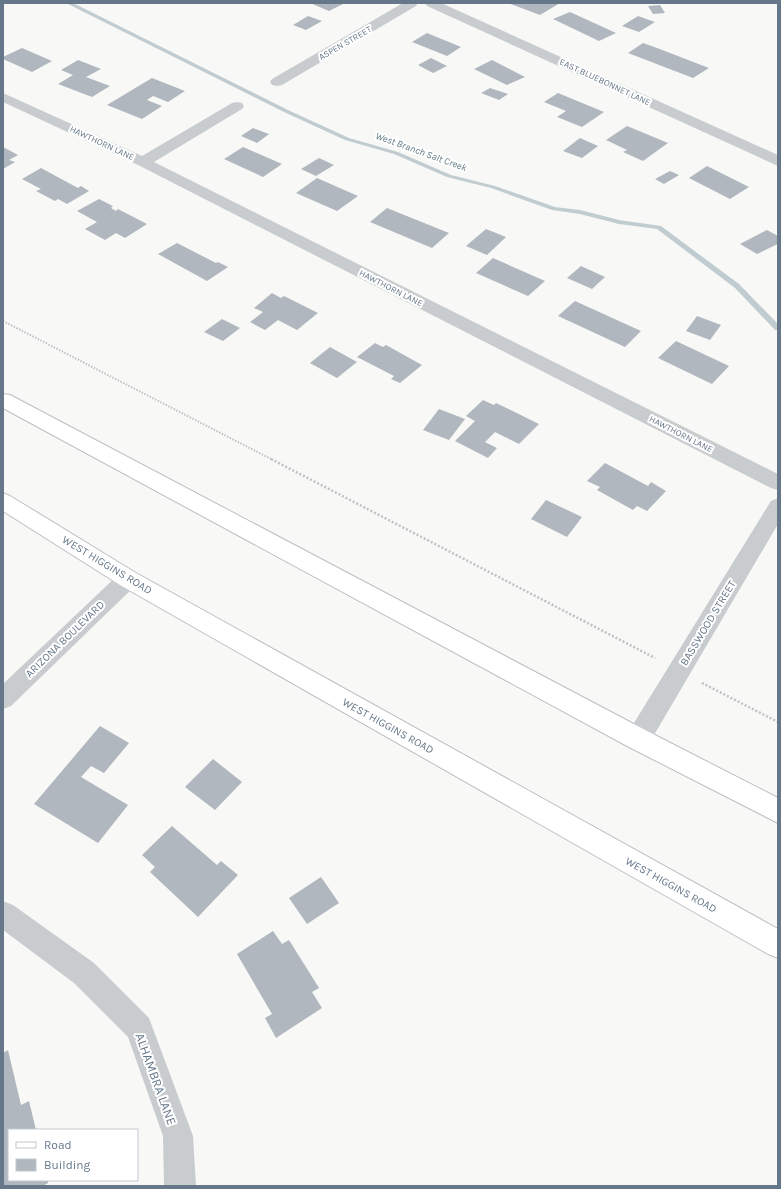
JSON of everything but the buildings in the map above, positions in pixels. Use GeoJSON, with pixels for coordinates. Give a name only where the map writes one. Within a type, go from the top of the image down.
{"type":"FeatureCollection","features":[{"type":"Feature","properties":{"kind":"main road"},"geometry":{"type":"LineString","coordinates":[[3,400],[638,739],[778,811]]}},
{"type":"Feature","properties":{"kind":"main road","name":"WEST HIGGINS ROAD"},"geometry":{"type":"LineString","coordinates":[[3,501],[128,579],[778,944]]}},
{"type":"Feature","properties":{"kind":"street","name":"ASPEN STREET"},"geometry":{"type":"LineString","coordinates":[[277,82],[412,3]]}},
{"type":"Feature","properties":{"kind":"street","name":"EAST BLUEBONNET LANE"},"geometry":{"type":"LineString","coordinates":[[431,3],[778,161]]}},
{"type":"Feature","properties":{"kind":"street","name":"HAWTHORN LANE"},"geometry":{"type":"LineString","coordinates":[[3,97],[143,162],[778,483]]}},
{"type":"Feature","properties":{"kind":"street"},"geometry":{"type":"LineString","coordinates":[[143,162],[237,106]]}},
{"type":"Feature","properties":{"kind":"street","name":"BASSWOOD STREET"},"geometry":{"type":"LineString","coordinates":[[638,739],[778,506]]}},
{"type":"Feature","properties":{"kind":"street","name":"ARIZONA BOULEVARD"},"geometry":{"type":"LineString","coordinates":[[3,699],[128,579]]}},
{"type":"Feature","properties":{"kind":"street","name":"ALHAMBRA LANE"},"geometry":{"type":"LineString","coordinates":[[3,914],[84,973],[139,1028],[178,1136],[180,1186]]}},
{"type":"Feature","properties":{"kind":"path"},"geometry":{"type":"LineString","coordinates":[[3,321],[778,722]]}},
{"type":"Feature","properties":{"kind":"waterway","name":"West Branch Salt Creek"},"geometry":{"type":"LineString","coordinates":[[69,3],[286,111],[347,139],[396,153],[449,176],[493,187],[554,209],[580,212],[619,222],[659,227],[737,286],[778,328]]}}]}
